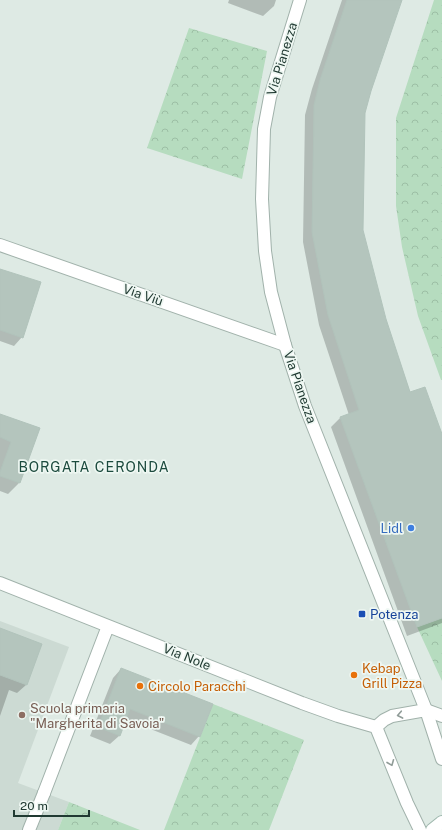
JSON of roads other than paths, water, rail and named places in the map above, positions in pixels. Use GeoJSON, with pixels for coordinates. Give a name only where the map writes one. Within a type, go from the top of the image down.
{"type":"FeatureCollection","features":[{"type":"Feature","properties":{"kind":"street","name":"Via Pianezza"},"geometry":{"type":"LineString","coordinates":[[300,0],[270,97],[264,129],[262,199],[265,251],[271,292],[285,344],[306,406],[426,710],[442,758]]}},
{"type":"Feature","properties":{"kind":"street","name":"Via Viù"},"geometry":{"type":"LineString","coordinates":[[0,245],[285,344]]}},
{"type":"Feature","properties":{"kind":"street","name":"Via Nole"},"geometry":{"type":"LineString","coordinates":[[0,583],[302,703],[338,716],[376,727]]}},
{"type":"Feature","properties":{"kind":"street"},"geometry":{"type":"LineString","coordinates":[[29,830],[108,626]]}},
{"type":"Feature","properties":{"kind":"street"},"geometry":{"type":"LineString","coordinates":[[420,830],[407,803],[376,727],[384,720],[392,716],[426,710],[442,716]]}},
{"type":"Feature","properties":{"kind":"street"},"geometry":{"type":"LineString","coordinates":[[432,830],[442,822]]}},
{"type":"Feature","properties":{"kind":"place","name":"Lidl"},"geometry":{"type":"Point","coordinates":[411,528]}},
{"type":"Feature","properties":{"kind":"place","name":"Potenza"},"geometry":{"type":"Point","coordinates":[362,614]}},
{"type":"Feature","properties":{"kind":"place","name":"Kebap Grill Pizza"},"geometry":{"type":"Point","coordinates":[354,675]}},
{"type":"Feature","properties":{"kind":"place","name":"Circolo Paracchi"},"geometry":{"type":"Point","coordinates":[140,686]}},
{"type":"Feature","properties":{"kind":"place","name":"Scuola primaria \"Margherita di Savoia\""},"geometry":{"type":"Point","coordinates":[22,715]}},
{"type":"Feature","properties":{"kind":"district","name":"BORGATA CERONDA"},"geometry":{"type":"Point","coordinates":[94,467]}}]}
